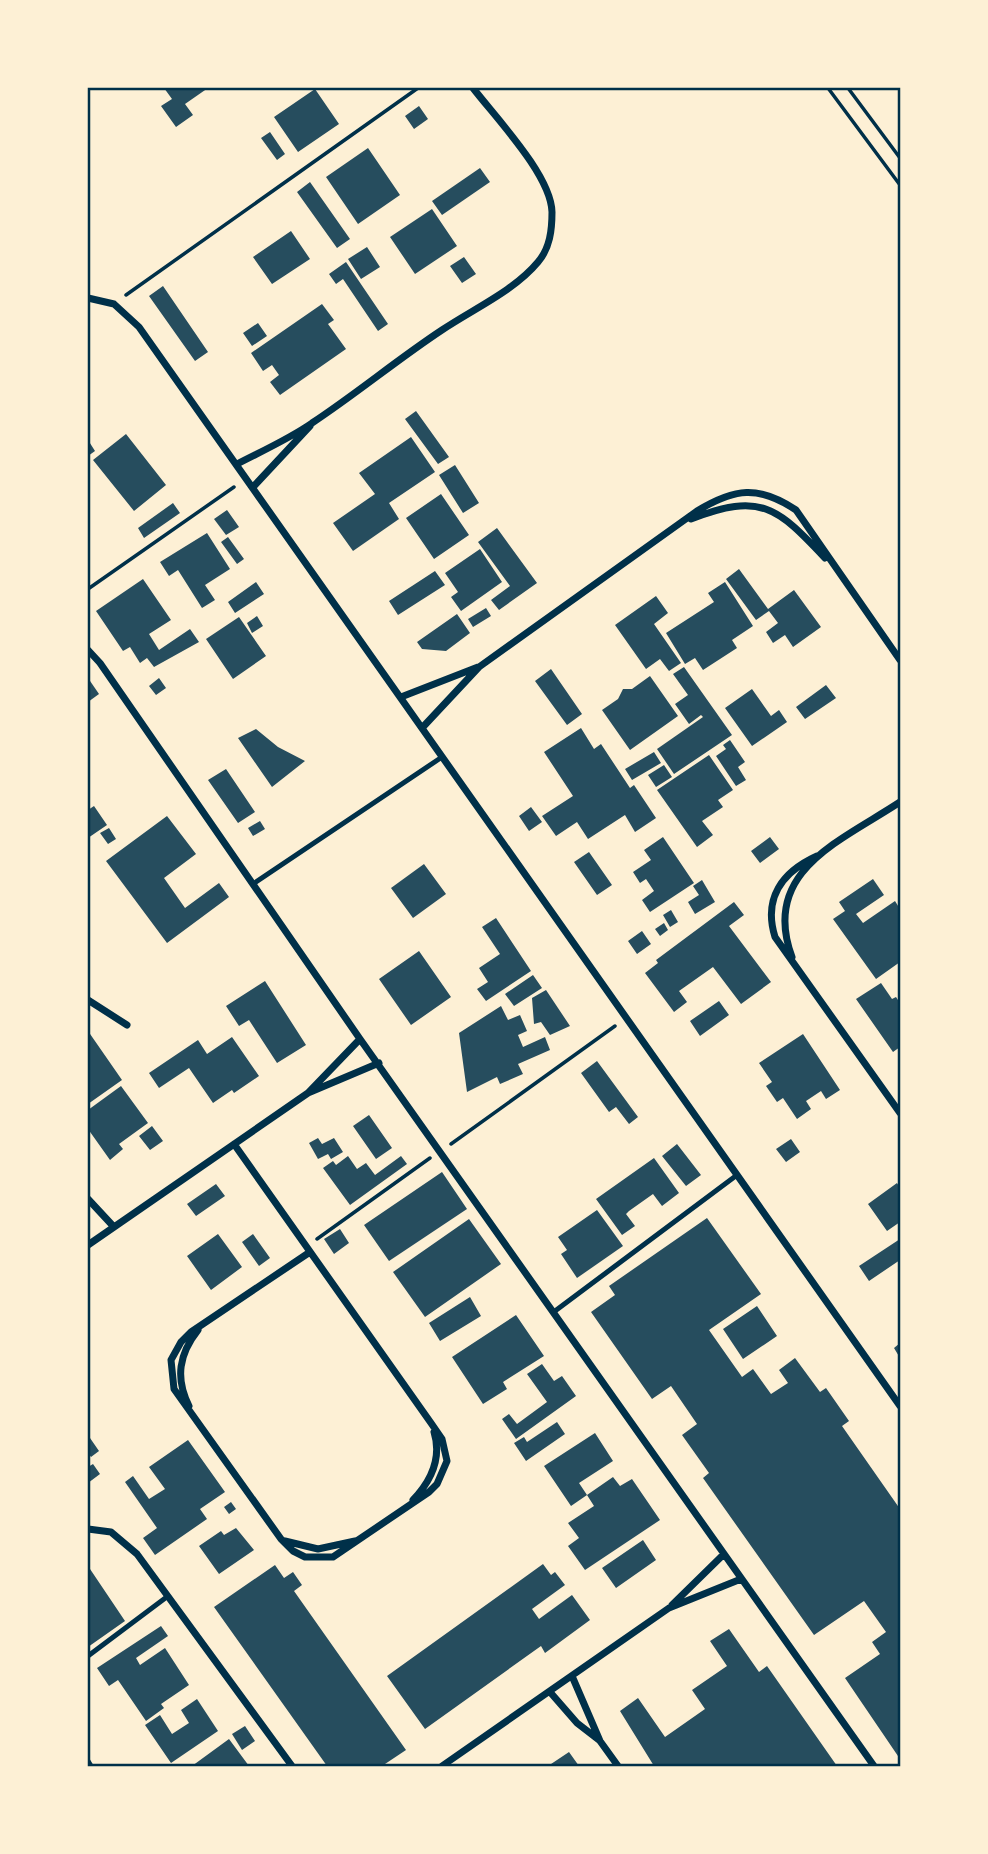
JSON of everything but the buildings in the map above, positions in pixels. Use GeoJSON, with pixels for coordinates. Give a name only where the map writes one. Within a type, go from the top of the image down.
{"type":"FeatureCollection","features":[{"type":"Feature","properties":{"kind":"street"},"geometry":{"type":"LineString","coordinates":[[237,464],[312,423],[393,362],[528,273],[548,245],[552,208],[542,182],[473,88]]}},
{"type":"Feature","properties":{"kind":"street"},"geometry":{"type":"LineString","coordinates":[[88,298],[114,304],[132,318],[254,486],[442,757],[901,1406]]}},
{"type":"Feature","properties":{"kind":"street"},"geometry":{"type":"LineString","coordinates":[[254,486],[312,423]]}},
{"type":"Feature","properties":{"kind":"street"},"geometry":{"type":"LineString","coordinates":[[422,728],[479,667],[681,523],[732,493],[754,491],[766,494],[778,498],[796,510],[901,660]]}},
{"type":"Feature","properties":{"kind":"street"},"geometry":{"type":"LineString","coordinates":[[681,523],[716,510],[756,505],[790,522],[833,566]]}},
{"type":"Feature","properties":{"kind":"street"},"geometry":{"type":"LineString","coordinates":[[88,650],[100,663],[360,1039],[555,1311],[874,1766]]}},
{"type":"Feature","properties":{"kind":"street"},"geometry":{"type":"LineString","coordinates":[[401,697],[479,667]]}},
{"type":"Feature","properties":{"kind":"street"},"geometry":{"type":"LineString","coordinates":[[901,802],[789,872],[773,895],[770,909],[775,937],[901,1113]]}},
{"type":"Feature","properties":{"kind":"street"},"geometry":{"type":"LineString","coordinates":[[794,962],[784,935],[785,905],[796,878],[817,856]]}},
{"type":"Feature","properties":{"kind":"street"},"geometry":{"type":"LineString","coordinates":[[88,1000],[127,1025]]}},
{"type":"Feature","properties":{"kind":"street"},"geometry":{"type":"LineString","coordinates":[[89,1242],[307,1093],[360,1039]]}},
{"type":"Feature","properties":{"kind":"street"},"geometry":{"type":"LineString","coordinates":[[307,1093],[379,1063]]}},
{"type":"Feature","properties":{"kind":"street"},"geometry":{"type":"LineString","coordinates":[[234,1144],[432,1423],[438,1449],[436,1461],[424,1488],[408,1506],[362,1538],[342,1546],[318,1549],[281,1539],[195,1416],[181,1386],[180,1364],[187,1347],[205,1321],[308,1249]]}},
{"type":"Feature","properties":{"kind":"street"},"geometry":{"type":"LineString","coordinates":[[88,1199],[114,1227]]}},
{"type":"Feature","properties":{"kind":"street"},"geometry":{"type":"LineString","coordinates":[[88,1530],[111,1532],[126,1541],[292,1766]]}},
{"type":"Feature","properties":{"kind":"street"},"geometry":{"type":"LineString","coordinates":[[442,1766],[669,1608],[724,1554]]}},
{"type":"Feature","properties":{"kind":"street"},"geometry":{"type":"LineString","coordinates":[[669,1608],[741,1579]]}},
{"type":"Feature","properties":{"kind":"street"},"geometry":{"type":"LineString","coordinates":[[572,1676],[600,1741],[618,1766]]}},
{"type":"Feature","properties":{"kind":"street"},"geometry":{"type":"LineString","coordinates":[[550,1692],[577,1723],[600,1741]]}},
{"type":"Feature","properties":{"kind":"lane"},"geometry":{"type":"LineString","coordinates":[[253,884],[442,757]]}},
{"type":"Feature","properties":{"kind":"lane"},"geometry":{"type":"LineString","coordinates":[[555,1311],[737,1175]]}},
{"type":"Feature","properties":{"kind":"lane"},"geometry":{"type":"LineString","coordinates":[[88,1656],[168,1596]]}},
{"type":"Feature","properties":{"kind":"lane"},"geometry":{"type":"LineString","coordinates":[[88,1761],[91,1766]]}},
{"type":"Feature","properties":{"kind":"path"},"geometry":{"type":"LineString","coordinates":[[114,304],[418,88]]}},
{"type":"Feature","properties":{"kind":"path"},"geometry":{"type":"LineString","coordinates":[[828,88],[901,185]]}},
{"type":"Feature","properties":{"kind":"path"},"geometry":{"type":"LineString","coordinates":[[848,88],[901,158]]}},
{"type":"Feature","properties":{"kind":"path"},"geometry":{"type":"LineString","coordinates":[[88,589],[247,477]]}},
{"type":"Feature","properties":{"kind":"path"},"geometry":{"type":"LineString","coordinates":[[308,1249],[626,1018]]}}]}
